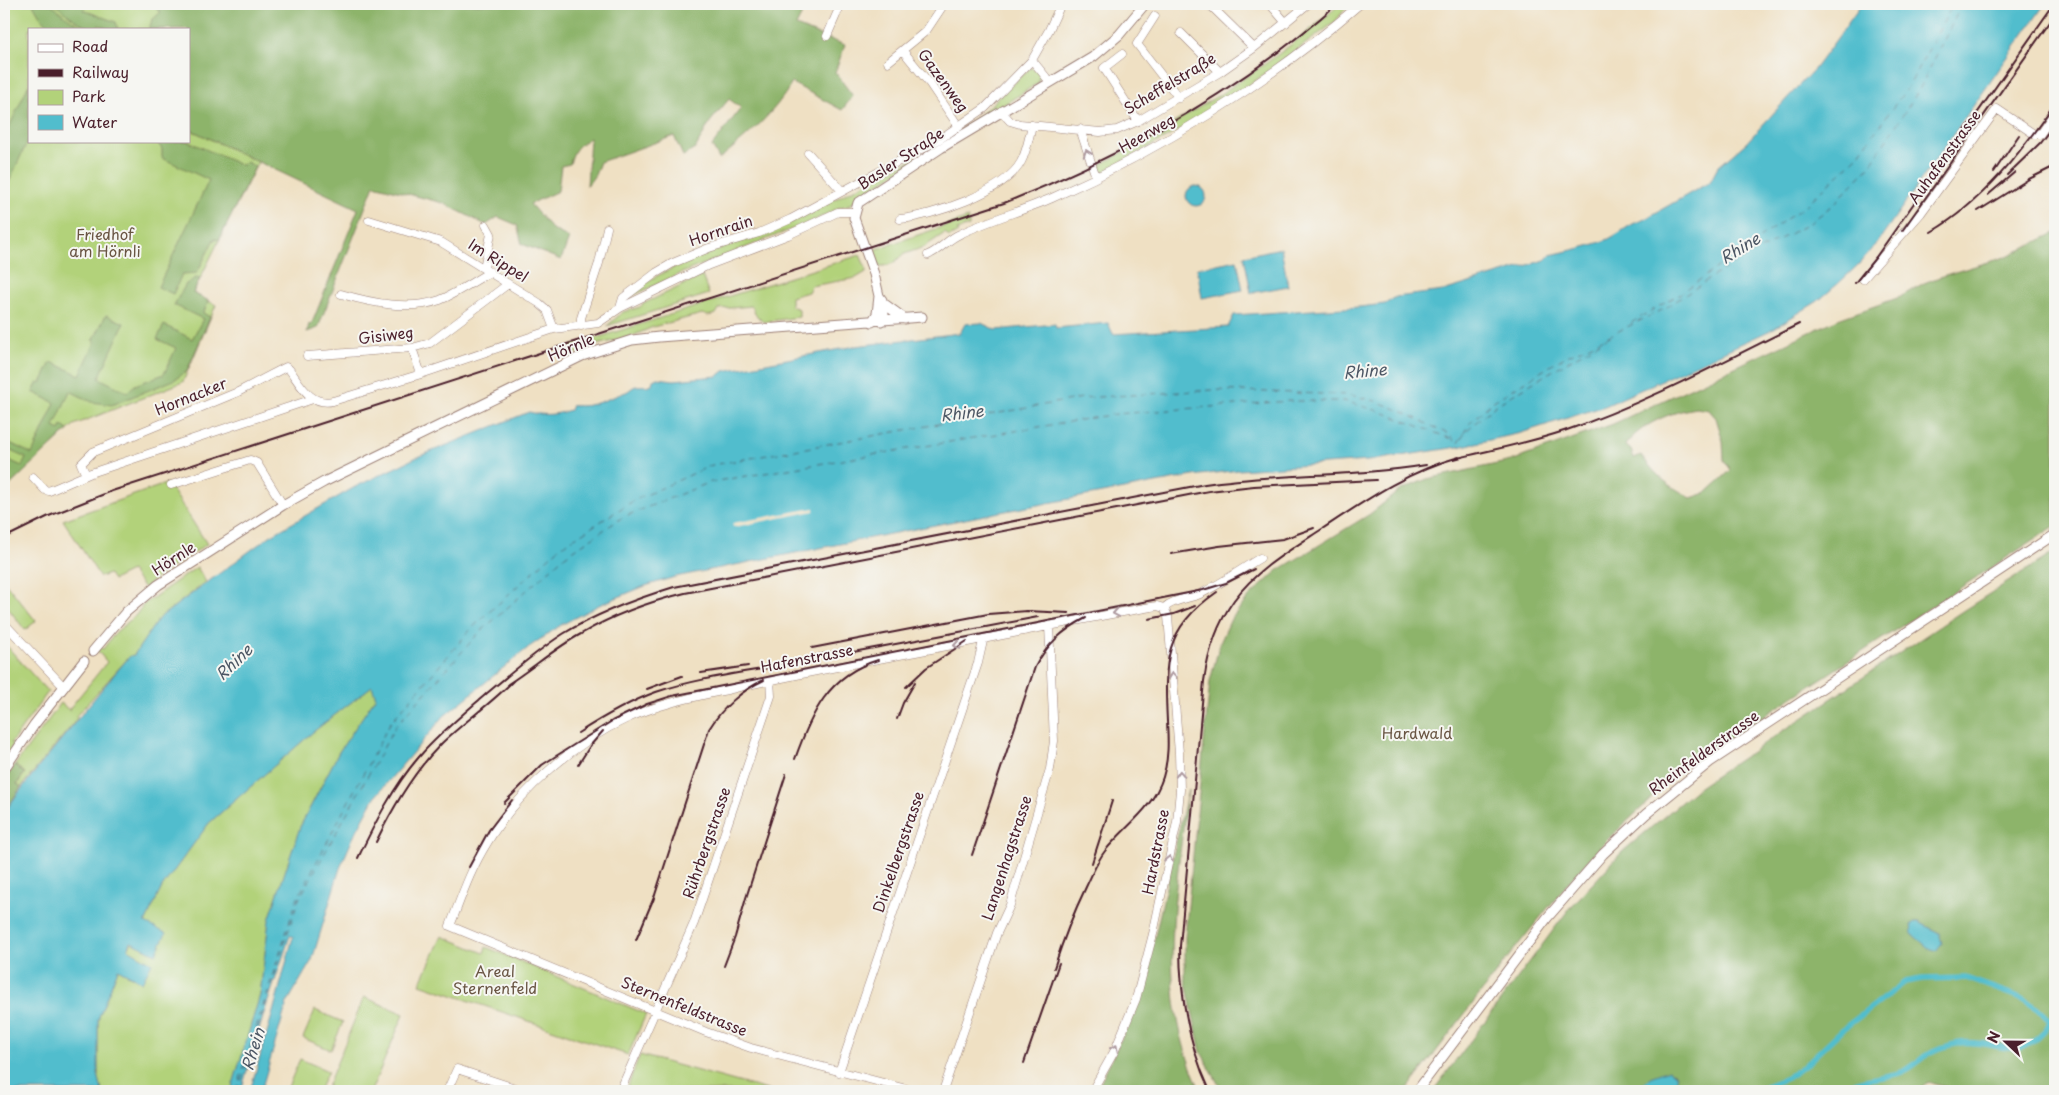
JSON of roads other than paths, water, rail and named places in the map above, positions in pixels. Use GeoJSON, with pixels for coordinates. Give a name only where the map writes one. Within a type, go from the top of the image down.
{"type":"FeatureCollection","features":[{"type":"Feature","properties":{"kind":"main road","name":"Basler Straße"},"geometry":{"type":"LineString","coordinates":[[855,212],[858,203],[865,198],[1001,111],[1093,57],[1119,36],[1145,4]]}},
{"type":"Feature","properties":{"kind":"main road"},"geometry":{"type":"LineString","coordinates":[[855,212],[854,218],[881,300],[876,321]]}},
{"type":"Feature","properties":{"kind":"main road"},"geometry":{"type":"LineString","coordinates":[[881,300],[905,319]]}},
{"type":"Feature","properties":{"kind":"main road","name":"Hörnle"},"geometry":{"type":"LineString","coordinates":[[93,651],[126,612],[158,585],[283,506],[349,470],[540,376],[600,349],[632,340],[659,337],[922,317]]}},
{"type":"Feature","properties":{"kind":"main road","name":"Rheinfelderstrasse"},"geometry":{"type":"LineString","coordinates":[[1417,1091],[1547,918],[1603,854],[1646,814],[1710,762],[2055,534]]}},
{"type":"Feature","properties":{"kind":"main road","name":"Rheinfelderstrasse"},"geometry":{"type":"LineString","coordinates":[[1424,1091],[1564,904],[1611,852],[1645,820],[1692,781],[1747,742],[2055,539]]}},
{"type":"Feature","properties":{"kind":"main road"},"geometry":{"type":"LineString","coordinates":[[4,769],[84,661]]}},
{"type":"Feature","properties":{"kind":"street"},"geometry":{"type":"LineString","coordinates":[[827,36],[841,4]]}},
{"type":"Feature","properties":{"kind":"street"},"geometry":{"type":"LineString","coordinates":[[888,62],[926,32],[944,4]]}},
{"type":"Feature","properties":{"kind":"street","name":"Hornrain"},"geometry":{"type":"LineString","coordinates":[[620,308],[623,298],[656,273],[673,263],[709,248],[759,233],[791,219],[960,127],[985,108],[1032,60],[1061,4]]}},
{"type":"Feature","properties":{"kind":"street"},"geometry":{"type":"LineString","coordinates":[[1209,4],[1254,48]]}},
{"type":"Feature","properties":{"kind":"street"},"geometry":{"type":"LineString","coordinates":[[1270,4],[1286,23]]}},
{"type":"Feature","properties":{"kind":"street","name":"Scheffelstraße"},"geometry":{"type":"LineString","coordinates":[[1001,111],[1010,121],[1032,125],[1100,132],[1118,130],[1179,98],[1220,72],[1254,48],[1308,4]]}},
{"type":"Feature","properties":{"kind":"street","name":"Heerweg"},"geometry":{"type":"LineString","coordinates":[[928,255],[958,234],[1052,198],[1146,152],[1222,106],[1300,52],[1360,4]]}},
{"type":"Feature","properties":{"kind":"street"},"geometry":{"type":"LineString","coordinates":[[1155,16],[1137,44],[1179,98]]}},
{"type":"Feature","properties":{"kind":"street"},"geometry":{"type":"LineString","coordinates":[[1181,33],[1220,72]]}},
{"type":"Feature","properties":{"kind":"street","name":"Gazenweg"},"geometry":{"type":"LineString","coordinates":[[904,51],[960,127]]}},
{"type":"Feature","properties":{"kind":"street"},"geometry":{"type":"LineString","coordinates":[[1122,54],[1104,68],[1138,121]]}},
{"type":"Feature","properties":{"kind":"street"},"geometry":{"type":"LineString","coordinates":[[1032,60],[1050,82]]}},
{"type":"Feature","properties":{"kind":"street","name":"Auhafenstrasse"},"geometry":{"type":"LineString","coordinates":[[1863,279],[1888,253],[1921,213],[1997,109],[2034,134],[2040,134],[2055,112]]}},
{"type":"Feature","properties":{"kind":"street"},"geometry":{"type":"LineString","coordinates":[[900,219],[916,218],[971,199],[1009,178],[1021,162],[1032,125]]}},
{"type":"Feature","properties":{"kind":"street"},"geometry":{"type":"LineString","coordinates":[[1080,129],[1096,177]]}},
{"type":"Feature","properties":{"kind":"street"},"geometry":{"type":"LineString","coordinates":[[808,153],[842,192]]}},
{"type":"Feature","properties":{"kind":"street","name":"Basler Straße"},"geometry":{"type":"LineString","coordinates":[[581,326],[598,323],[620,308],[709,265],[788,235],[838,212],[855,212]]}},
{"type":"Feature","properties":{"kind":"street","name":"Im Rippel"},"geometry":{"type":"LineString","coordinates":[[369,220],[441,242],[519,289],[547,310],[554,330]]}},
{"type":"Feature","properties":{"kind":"street"},"geometry":{"type":"LineString","coordinates":[[342,294],[367,301],[413,306],[439,300],[487,270],[491,234],[486,225]]}},
{"type":"Feature","properties":{"kind":"street"},"geometry":{"type":"LineString","coordinates":[[33,477],[45,490],[49,491],[86,475],[312,399],[326,402],[333,401],[554,330],[581,326],[581,318],[608,228]]}},
{"type":"Feature","properties":{"kind":"street","name":"Gisiweg"},"geometry":{"type":"LineString","coordinates":[[308,356],[412,348],[433,342],[492,294],[508,284]]}},
{"type":"Feature","properties":{"kind":"street"},"geometry":{"type":"LineString","coordinates":[[412,348],[421,374]]}},
{"type":"Feature","properties":{"kind":"street","name":"Hornacker"},"geometry":{"type":"LineString","coordinates":[[86,475],[81,464],[93,452],[238,392],[286,367],[312,399]]}},
{"type":"Feature","properties":{"kind":"street"},"geometry":{"type":"LineString","coordinates":[[171,485],[250,460],[256,463],[283,506]]}},
{"type":"Feature","properties":{"kind":"street","name":"Hafenstrasse"},"geometry":{"type":"LineString","coordinates":[[450,926],[480,854],[506,814],[569,755],[611,727],[657,706],[770,680],[983,641],[1049,626],[1157,606],[1164,608],[1168,603],[1197,595],[1211,588],[1260,558]]}},
{"type":"Feature","properties":{"kind":"street","name":"Hardstrasse"},"geometry":{"type":"LineString","coordinates":[[1092,1091],[1115,1050],[1136,999],[1153,934],[1177,822],[1180,790],[1179,753],[1168,616],[1164,608]]}},
{"type":"Feature","properties":{"kind":"street"},"geometry":{"type":"LineString","coordinates":[[4,622],[64,687]]}},
{"type":"Feature","properties":{"kind":"street","name":"Langenhagstrasse"},"geometry":{"type":"LineString","coordinates":[[943,1091],[997,933],[1010,905],[1050,769],[1054,741],[1049,626]]}},
{"type":"Feature","properties":{"kind":"street","name":"Dinkelbergstrasse"},"geometry":{"type":"LineString","coordinates":[[839,1072],[978,663],[983,641]]}},
{"type":"Feature","properties":{"kind":"street","name":"Rührbergstrasse"},"geometry":{"type":"LineString","coordinates":[[620,1091],[694,923],[771,696],[770,680]]}},
{"type":"Feature","properties":{"kind":"street","name":"Sternenfeldstrasse"},"geometry":{"type":"LineString","coordinates":[[450,926],[654,1011],[751,1048],[914,1091]]}},
{"type":"Feature","properties":{"kind":"street"},"geometry":{"type":"LineString","coordinates":[[447,1091],[457,1069],[524,1091]]}},
{"type":"Feature","properties":{"kind":"water"},"geometry":{"type":"Polygon","coordinates":[[[1862,4],[2045,4],[1879,240],[1859,264],[1818,301],[1771,330],[1605,406],[1521,433],[1458,447],[1368,461],[1238,470],[1193,476],[1000,512],[675,577],[645,586],[599,605],[561,625],[529,647],[444,716],[375,797],[353,838],[340,868],[312,960],[287,1003],[261,1091],[250,1091],[273,1012],[292,936],[290,936],[265,1010],[241,1091],[231,1091],[260,995],[269,920],[300,827],[339,752],[376,697],[372,686],[313,732],[209,823],[162,887],[145,923],[166,933],[156,954],[131,942],[128,949],[152,963],[142,982],[118,969],[98,1019],[98,1074],[102,1091],[4,1091],[4,813],[101,690],[130,656],[134,655],[159,618],[270,536],[355,487],[415,458],[529,412],[555,414],[565,412],[570,410],[572,405],[586,406],[599,402],[626,392],[636,386],[650,385],[653,380],[658,378],[674,380],[718,376],[724,371],[856,346],[960,333],[965,324],[981,323],[996,330],[1055,324],[1056,328],[1108,323],[1113,334],[1228,327],[1234,315],[1360,307],[1385,304],[1396,297],[1443,291],[1545,260],[1550,255],[1598,243],[1609,239],[1710,182],[1718,167],[1746,143],[1816,67],[1862,4]]]}},
{"type":"Feature","properties":{"kind":"water"},"geometry":{"type":"Polygon","coordinates":[[[1192,186],[1200,186],[1206,192],[1206,200],[1200,206],[1192,206],[1186,200],[1186,192],[1192,186]]]}},
{"type":"Feature","properties":{"kind":"water"},"geometry":{"type":"Polygon","coordinates":[[[1281,248],[1288,286],[1251,293],[1244,256],[1281,248]]]}},
{"type":"Feature","properties":{"kind":"water"},"geometry":{"type":"Polygon","coordinates":[[[1237,260],[1243,290],[1202,298],[1197,268],[1237,260]]]}},
{"type":"Feature","properties":{"kind":"water"},"geometry":{"type":"Polygon","coordinates":[[[1919,922],[1939,933],[1942,943],[1936,951],[1931,950],[1912,934],[1911,924],[1919,922]]]}},
{"type":"Feature","properties":{"kind":"water"},"geometry":{"type":"Polygon","coordinates":[[[1669,1070],[1676,1075],[1677,1084],[1668,1091],[1636,1091],[1650,1077],[1669,1070]]]}},
{"type":"Feature","properties":{"kind":"waterway"},"geometry":{"type":"LineString","coordinates":[[1760,1091],[1766,1086],[1787,1078],[1803,1067],[1843,1029],[1905,982],[1922,979],[1966,978],[2019,997],[2043,1012],[2048,1019]]}},
{"type":"Feature","properties":{"kind":"waterway"},"geometry":{"type":"LineString","coordinates":[[2054,1009],[2055,997]]}},
{"type":"Feature","properties":{"kind":"waterway"},"geometry":{"type":"LineString","coordinates":[[1837,1091],[1861,1081],[1903,1072],[1937,1049],[1951,1045],[1968,1042],[2015,1049],[2021,1048],[2038,1038],[2048,1027],[2049,1023]]}},
{"type":"Feature","properties":{"kind":"railway"},"geometry":{"type":"LineString","coordinates":[[4,538],[49,516],[112,491],[1004,203],[1093,164],[1179,118],[1261,65],[1300,36],[1337,4]]}},
{"type":"Feature","properties":{"kind":"railway"},"geometry":{"type":"LineString","coordinates":[[1855,283],[1876,257],[2054,4]]}},
{"type":"Feature","properties":{"kind":"railway"},"geometry":{"type":"LineString","coordinates":[[1902,231],[2055,15]]}},
{"type":"Feature","properties":{"kind":"railway"},"geometry":{"type":"LineString","coordinates":[[1931,232],[1968,206],[2000,175],[2029,140],[2055,103]]}},
{"type":"Feature","properties":{"kind":"railway"},"geometry":{"type":"LineString","coordinates":[[2007,175],[2040,143],[2055,123]]}},
{"type":"Feature","properties":{"kind":"railway"},"geometry":{"type":"LineString","coordinates":[[1994,172],[2019,135]]}},
{"type":"Feature","properties":{"kind":"railway"},"geometry":{"type":"LineString","coordinates":[[1978,211],[2029,179],[2055,166]]}},
{"type":"Feature","properties":{"kind":"railway"},"geometry":{"type":"LineString","coordinates":[[1988,195],[2015,172]]}},
{"type":"Feature","properties":{"kind":"railway"},"geometry":{"type":"LineString","coordinates":[[1454,459],[1537,439],[1594,420],[1683,381],[1799,324]]}},
{"type":"Feature","properties":{"kind":"railway"},"geometry":{"type":"LineString","coordinates":[[1210,1091],[1196,1056],[1187,1020],[1180,965],[1180,946],[1204,681],[1214,639],[1234,600],[1264,569],[1355,507],[1388,487],[1422,470],[1459,457]]}},
{"type":"Feature","properties":{"kind":"railway"},"geometry":{"type":"LineString","coordinates":[[358,858],[378,819],[401,781],[419,757],[443,733],[513,671],[563,634],[589,619],[631,602],[674,587],[1205,484],[1260,478],[1399,469],[1426,465]]}},
{"type":"Feature","properties":{"kind":"railway"},"geometry":{"type":"LineString","coordinates":[[508,684],[562,645],[593,627],[631,610],[685,593],[1209,491],[1254,486],[1376,480]]}},
{"type":"Feature","properties":{"kind":"railway"},"geometry":{"type":"LineString","coordinates":[[1171,554],[1219,546],[1283,539],[1314,528]]}},
{"type":"Feature","properties":{"kind":"railway"},"geometry":{"type":"LineString","coordinates":[[504,803],[542,765],[556,756],[612,721],[647,704],[672,696],[1203,590],[1226,583],[1254,569]]}},
{"type":"Feature","properties":{"kind":"railway"},"geometry":{"type":"LineString","coordinates":[[1054,968],[1081,897],[1100,859],[1105,851],[1153,799],[1163,777],[1168,742],[1166,681],[1171,648],[1177,633],[1186,619],[1217,592]]}},
{"type":"Feature","properties":{"kind":"railway"},"geometry":{"type":"LineString","coordinates":[[1149,619],[1174,614],[1195,606]]}},
{"type":"Feature","properties":{"kind":"railway"},"geometry":{"type":"LineString","coordinates":[[812,648],[988,614],[1027,611],[1069,613]]}},
{"type":"Feature","properties":{"kind":"railway"},"geometry":{"type":"LineString","coordinates":[[832,656],[1038,617]]}},
{"type":"Feature","properties":{"kind":"railway"},"geometry":{"type":"LineString","coordinates":[[972,855],[1035,667],[1056,638],[1086,618]]}},
{"type":"Feature","properties":{"kind":"railway"},"geometry":{"type":"LineString","coordinates":[[906,687],[926,668],[967,641]]}},
{"type":"Feature","properties":{"kind":"railway"},"geometry":{"type":"LineString","coordinates":[[813,656],[838,651]]}},
{"type":"Feature","properties":{"kind":"railway"},"geometry":{"type":"LineString","coordinates":[[795,759],[815,712],[834,686],[846,675],[878,660]]}},
{"type":"Feature","properties":{"kind":"railway"},"geometry":{"type":"LineString","coordinates":[[578,733],[616,710],[656,692],[708,679],[795,663]]}},
{"type":"Feature","properties":{"kind":"railway"},"geometry":{"type":"LineString","coordinates":[[701,673],[748,666]]}},
{"type":"Feature","properties":{"kind":"railway"},"geometry":{"type":"LineString","coordinates":[[647,689],[682,676]]}},
{"type":"Feature","properties":{"kind":"railway"},"geometry":{"type":"LineString","coordinates":[[376,842],[405,790],[422,765],[442,743],[514,680]]}},
{"type":"Feature","properties":{"kind":"railway"},"geometry":{"type":"LineString","coordinates":[[653,901],[709,729],[733,700],[764,680]]}},
{"type":"Feature","properties":{"kind":"railway"},"geometry":{"type":"LineString","coordinates":[[897,719],[903,703],[915,682]]}},
{"type":"Feature","properties":{"kind":"railway"},"geometry":{"type":"LineString","coordinates":[[578,765],[590,746],[603,731]]}},
{"type":"Feature","properties":{"kind":"railway"},"geometry":{"type":"LineString","coordinates":[[724,966],[735,937],[786,774]]}},
{"type":"Feature","properties":{"kind":"railway"},"geometry":{"type":"LineString","coordinates":[[469,867],[489,830],[512,800]]}},
{"type":"Feature","properties":{"kind":"railway"},"geometry":{"type":"LineString","coordinates":[[1092,863],[1112,801]]}},
{"type":"Feature","properties":{"kind":"railway"},"geometry":{"type":"LineString","coordinates":[[636,940],[655,895]]}},
{"type":"Feature","properties":{"kind":"railway"},"geometry":{"type":"LineString","coordinates":[[1024,1063],[1059,963]]}},
{"type":"Feature","properties":{"kind":"park label","name":"Friedhof am Hörnli"},"geometry":{"type":"Point","coordinates":[105,244]}},
{"type":"Feature","properties":{"kind":"park label","name":"Hardwald"},"geometry":{"type":"Point","coordinates":[1417,734]}},
{"type":"Feature","properties":{"kind":"park label","name":"Areal Sternenfeld"},"geometry":{"type":"Point","coordinates":[495,980]}},
{"type":"Feature","properties":{"kind":"water label","name":"Rhine"},"geometry":{"type":"Point","coordinates":[1740,248]}},
{"type":"Feature","properties":{"kind":"water label","name":"Rhine"},"geometry":{"type":"Point","coordinates":[1365,371]}},
{"type":"Feature","properties":{"kind":"water label","name":"Rhine"},"geometry":{"type":"Point","coordinates":[962,413]}},
{"type":"Feature","properties":{"kind":"water label","name":"Rhine"},"geometry":{"type":"Point","coordinates":[234,662]}},
{"type":"Feature","properties":{"kind":"water label","name":"Rhein"},"geometry":{"type":"Point","coordinates":[253,1049]}}]}
